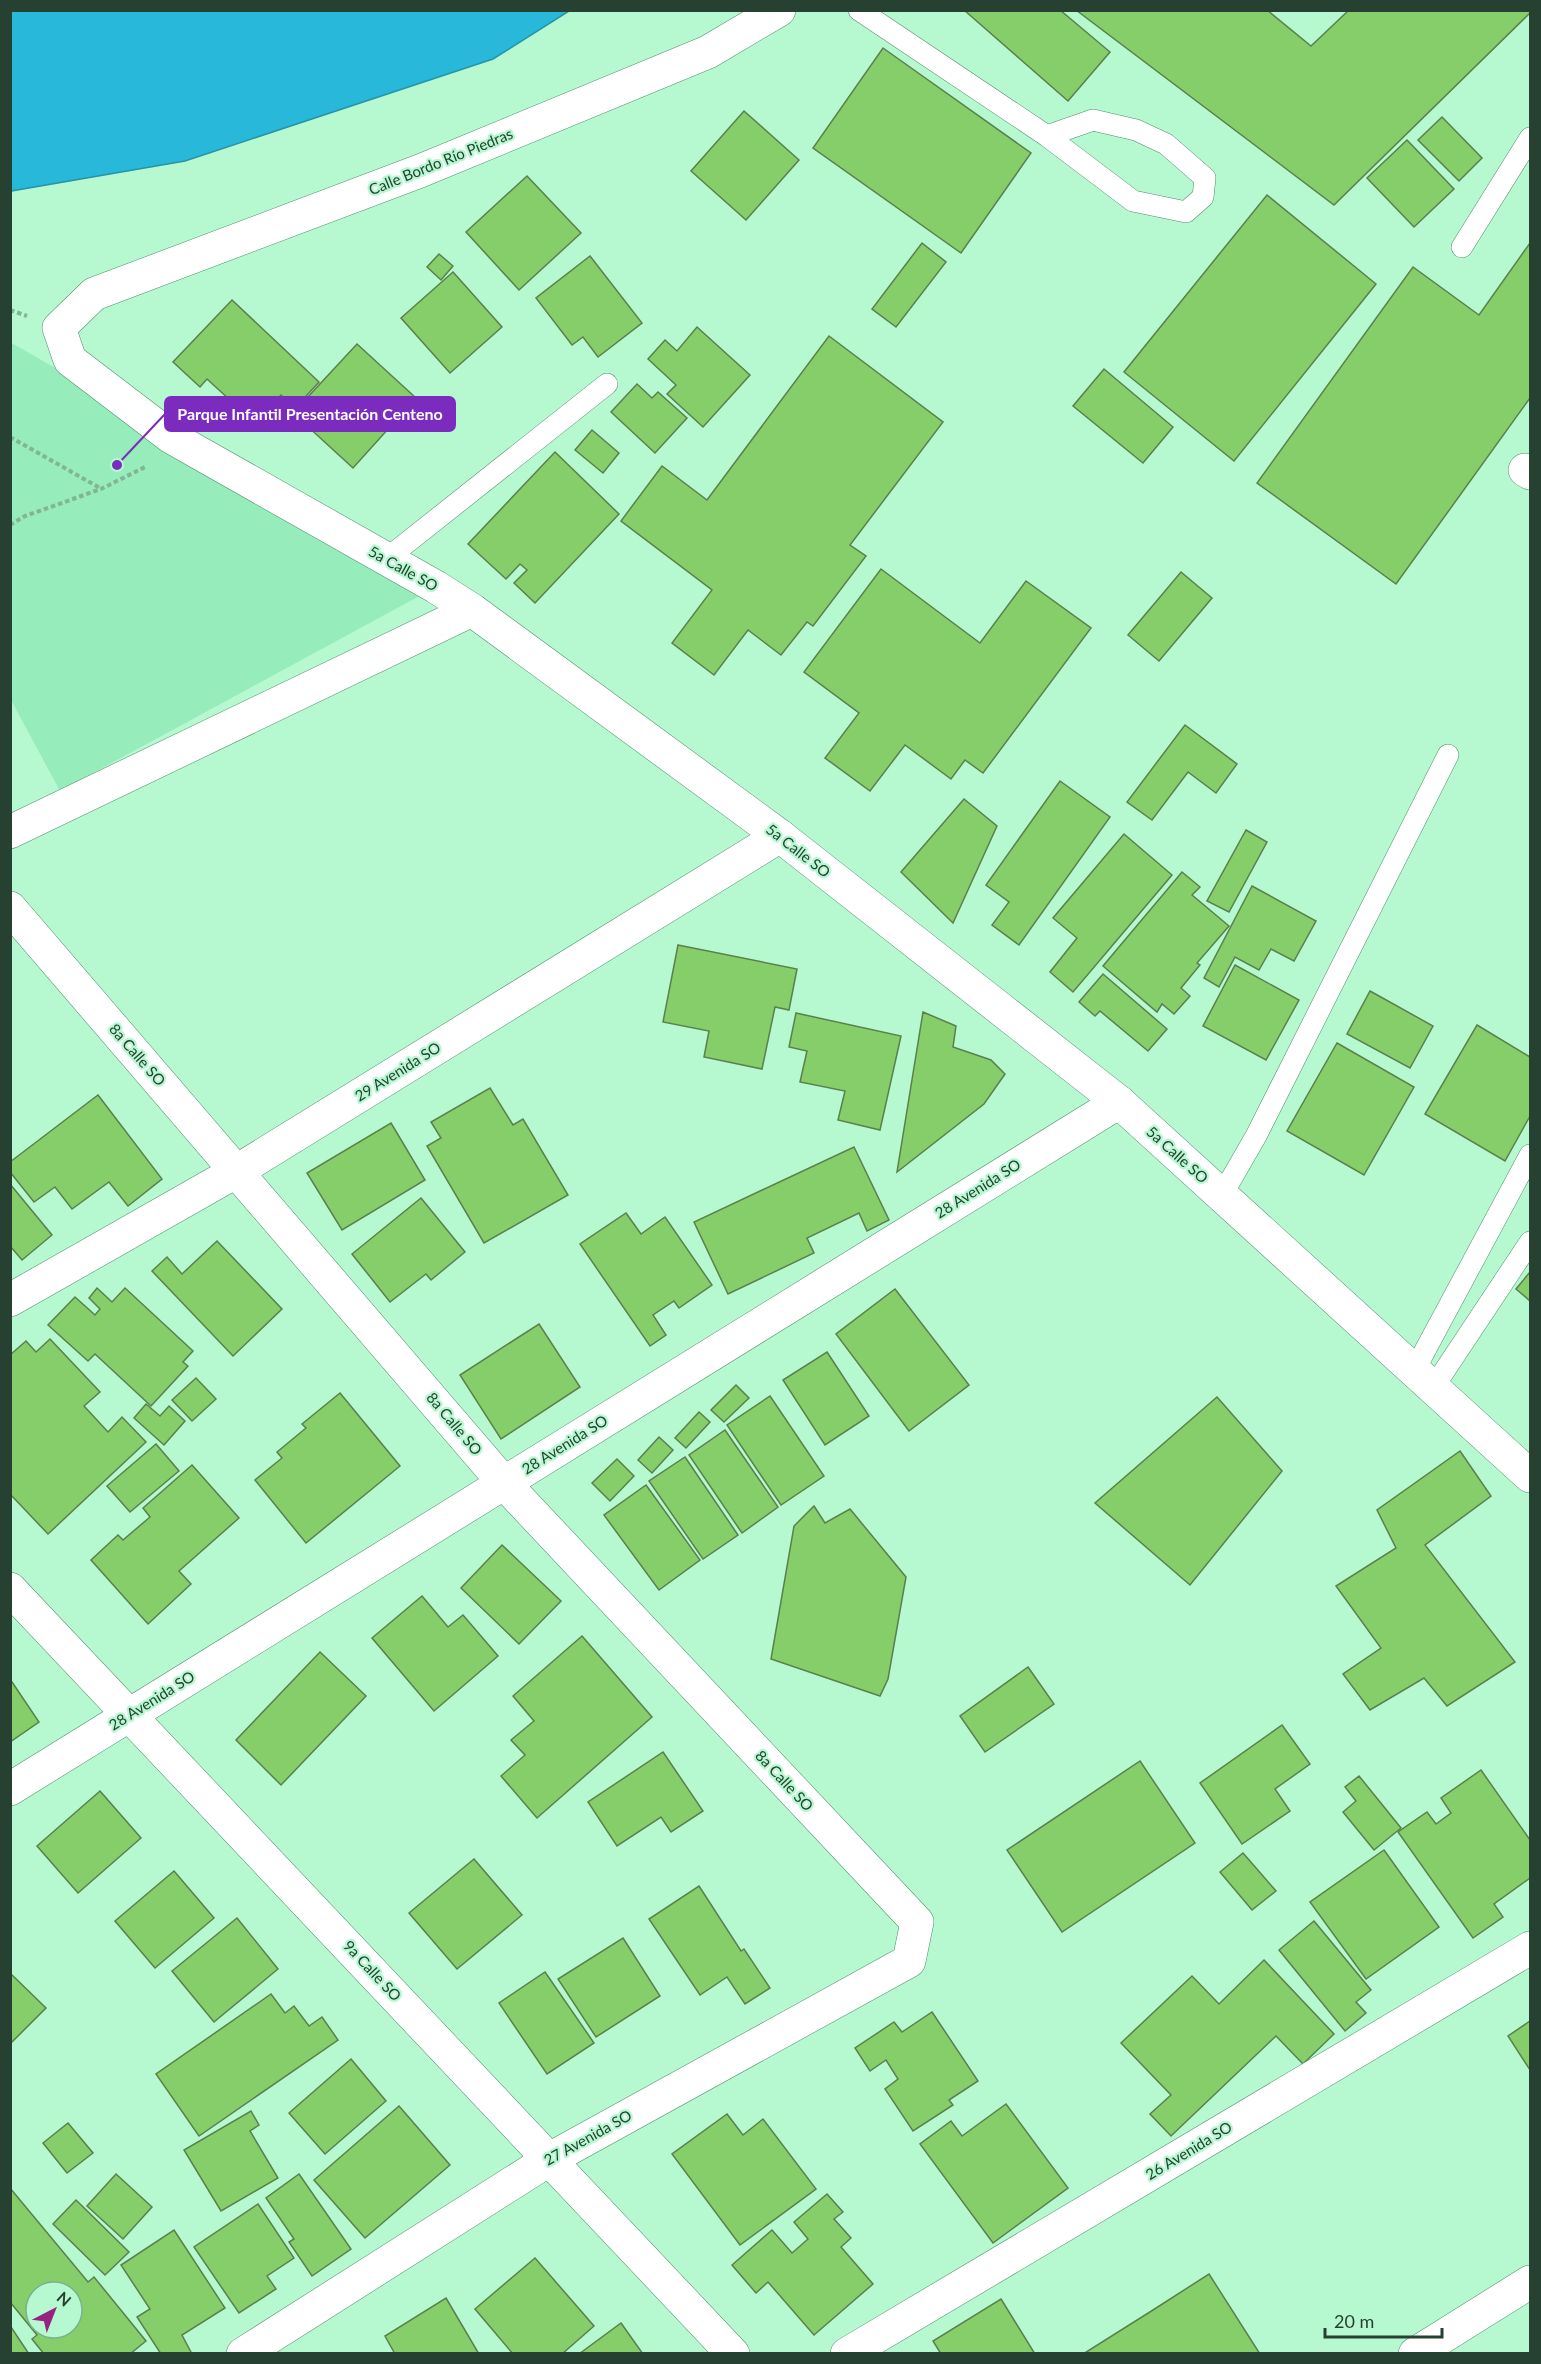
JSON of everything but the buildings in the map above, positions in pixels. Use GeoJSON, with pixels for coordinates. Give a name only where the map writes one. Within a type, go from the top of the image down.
{"type":"FeatureCollection","features":[{"type":"Feature","properties":{"kind":"street","name":"Calle Bordo Río Piedras"},"geometry":{"type":"LineString","coordinates":[[94,294],[432,167],[708,52],[779,10]]}},
{"type":"Feature","properties":{"kind":"street","name":"5a Calle SO"},"geometry":{"type":"LineString","coordinates":[[94,294],[59,328],[70,360],[186,447],[436,587],[472,610],[780,836],[1119,1102],[1530,1476]]}},
{"type":"Feature","properties":{"kind":"street"},"geometry":{"type":"LineString","coordinates":[[10,832],[472,610]]}},
{"type":"Feature","properties":{"kind":"street","name":"29 Avenida SO"},"geometry":{"type":"LineString","coordinates":[[10,1300],[237,1171],[780,836]]}},
{"type":"Feature","properties":{"kind":"street","name":"8a Calle SO"},"geometry":{"type":"LineString","coordinates":[[10,908],[504,1483],[917,1922]]}},
{"type":"Feature","properties":{"kind":"street","name":"28 Avenida SO"},"geometry":{"type":"LineString","coordinates":[[10,1789],[1119,1102]]}},
{"type":"Feature","properties":{"kind":"street","name":"9a Calle SO"},"geometry":{"type":"LineString","coordinates":[[10,1589],[733,2354]]}},
{"type":"Feature","properties":{"kind":"street","name":"27 Avenida SO"},"geometry":{"type":"LineString","coordinates":[[243,2354],[550,2159],[909,1961],[917,1922]]}},
{"type":"Feature","properties":{"kind":"street","name":"26 Avenida SO"},"geometry":{"type":"LineString","coordinates":[[848,2354],[1530,1948]]}},
{"type":"Feature","properties":{"kind":"street"},"geometry":{"type":"LineString","coordinates":[[1415,2354],[1530,2282]]}},
{"type":"Feature","properties":{"kind":"lane"},"geometry":{"type":"LineString","coordinates":[[859,10],[1047,136],[1133,201],[1186,212],[1203,198],[1205,178],[1166,144],[1136,130],[1093,120],[1047,136]]}},
{"type":"Feature","properties":{"kind":"lane"},"geometry":{"type":"LineString","coordinates":[[1462,247],[1530,138]]}},
{"type":"Feature","properties":{"kind":"lane"},"geometry":{"type":"LineString","coordinates":[[385,560],[607,384]]}},
{"type":"Feature","properties":{"kind":"lane"},"geometry":{"type":"LineString","coordinates":[[1222,1195],[1256,1136],[1448,755]]}},
{"type":"Feature","properties":{"kind":"lane"},"geometry":{"type":"LineString","coordinates":[[1424,1379],[1530,1155]]}},
{"type":"Feature","properties":{"kind":"lane"},"geometry":{"type":"LineString","coordinates":[[1424,1379],[1530,1242]]}},
{"type":"Feature","properties":{"kind":"path"},"geometry":{"type":"LineString","coordinates":[[10,437],[101,489]]}},
{"type":"Feature","properties":{"kind":"path"},"geometry":{"type":"LineString","coordinates":[[10,525],[39,510],[101,489],[186,447]]}},
{"type":"Feature","properties":{"kind":"green space"},"geometry":{"type":"Polygon","coordinates":[[[10,342],[436,587],[60,791],[11,700],[10,342]]]}},
{"type":"Feature","properties":{"kind":"water"},"geometry":{"type":"Polygon","coordinates":[[[11,10],[569,11],[493,59],[185,161],[11,191],[11,10]]]}},
{"type":"Feature","properties":{"kind":"place","name":"Parque Infantil Presentación Centeno"},"geometry":{"type":"Point","coordinates":[117,465]}}]}
